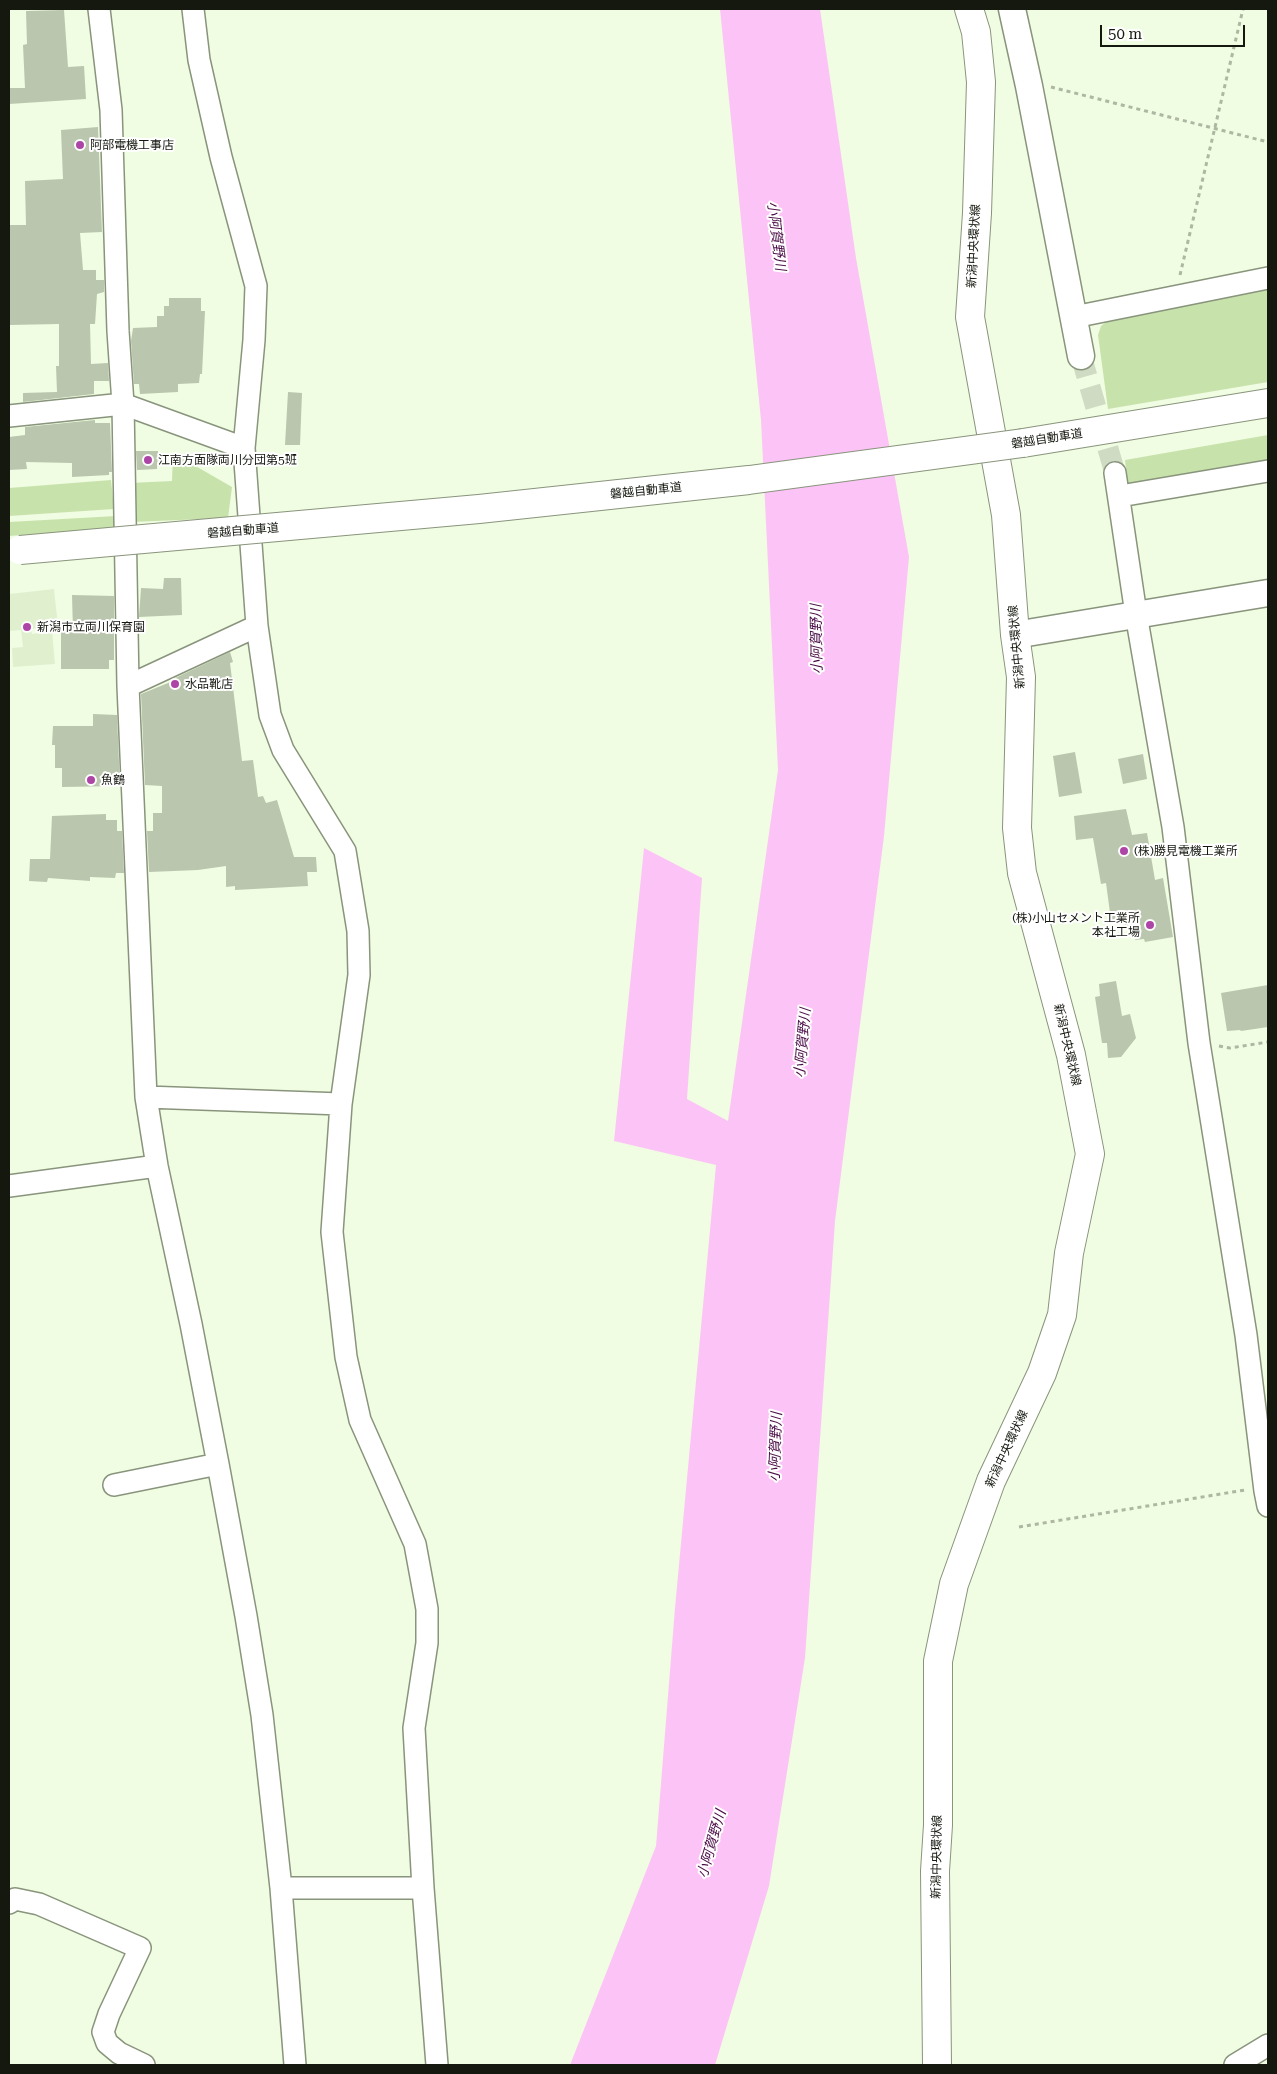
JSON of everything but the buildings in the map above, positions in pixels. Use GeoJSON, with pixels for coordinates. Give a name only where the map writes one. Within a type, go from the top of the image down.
{"type":"FeatureCollection","features":[{"type":"Feature","properties":{"kind":"main road","name":"新潟中央環状線"},"geometry":{"type":"LineString","coordinates":[[937,2065],[935,1871],[938,1825],[938,1661],[954,1584],[990,1482],[1042,1373],[1062,1315],[1069,1253],[1090,1154],[1072,1055],[1022,873],[1017,828],[1021,677],[1006,515],[970,317],[977,213],[980,82],[976,32],[969,9]]}},
{"type":"Feature","properties":{"kind":"main road","name":"磐越自動車道"},"geometry":{"type":"LineString","coordinates":[[14,550],[498,507],[749,480],[1023,443],[1268,403]]}},
{"type":"Feature","properties":{"kind":"street"},"geometry":{"type":"LineString","coordinates":[[99,9],[111,110],[118,331],[123,404],[128,686],[146,1097],[157,1166],[218,1464],[262,1715],[281,1888],[295,2065]]}},
{"type":"Feature","properties":{"kind":"street"},"geometry":{"type":"LineString","coordinates":[[194,9],[199,60],[221,157],[256,286],[254,340],[244,448],[257,626],[270,715],[283,750],[345,851],[358,931],[359,975],[341,1104],[332,1232],[346,1357],[360,1420],[415,1544],[428,1609],[427,1643],[414,1728],[423,1888],[437,2065]]}},
{"type":"Feature","properties":{"kind":"street"},"geometry":{"type":"LineString","coordinates":[[1012,9],[1081,356]]}},
{"type":"Feature","properties":{"kind":"street"},"geometry":{"type":"LineString","coordinates":[[1074,317],[1268,278]]}},
{"type":"Feature","properties":{"kind":"street"},"geometry":{"type":"LineString","coordinates":[[9,416],[123,404],[244,448]]}},
{"type":"Feature","properties":{"kind":"street"},"geometry":{"type":"LineString","coordinates":[[1120,496],[1268,471]]}},
{"type":"Feature","properties":{"kind":"street"},"geometry":{"type":"LineString","coordinates":[[1115,473],[1120,496],[1136,614],[1173,827],[1199,1043],[1246,1335],[1266,1498]]}},
{"type":"Feature","properties":{"kind":"street"},"geometry":{"type":"LineString","coordinates":[[1016,635],[1268,593]]}},
{"type":"Feature","properties":{"kind":"street"},"geometry":{"type":"LineString","coordinates":[[128,686],[257,626]]}},
{"type":"Feature","properties":{"kind":"street"},"geometry":{"type":"LineString","coordinates":[[146,1097],[341,1104]]}},
{"type":"Feature","properties":{"kind":"street"},"geometry":{"type":"LineString","coordinates":[[9,1186],[157,1166]]}},
{"type":"Feature","properties":{"kind":"street"},"geometry":{"type":"LineString","coordinates":[[114,1485],[218,1464]]}},
{"type":"Feature","properties":{"kind":"street"},"geometry":{"type":"LineString","coordinates":[[281,1888],[423,1888]]}},
{"type":"Feature","properties":{"kind":"street"},"geometry":{"type":"LineString","coordinates":[[9,1903],[15,1899],[39,1904],[140,1948],[109,2014],[103,2032],[107,2043],[113,2048],[144,2065]]}},
{"type":"Feature","properties":{"kind":"street"},"geometry":{"type":"LineString","coordinates":[[1235,2065],[1268,2045]]}},
{"type":"Feature","properties":{"kind":"path"},"geometry":{"type":"LineString","coordinates":[[1174,297],[1243,9]]}},
{"type":"Feature","properties":{"kind":"path"},"geometry":{"type":"LineString","coordinates":[[1028,86],[1039,84],[1268,142]]}},
{"type":"Feature","properties":{"kind":"path"},"geometry":{"type":"LineString","coordinates":[[1199,1043],[1230,1048],[1268,1042]]}},
{"type":"Feature","properties":{"kind":"path"},"geometry":{"type":"LineString","coordinates":[[1019,1527],[1238,1490],[1266,1498]]}},
{"type":"Feature","properties":{"kind":"shaded area"},"geometry":{"type":"Polygon","coordinates":[[[1268,289],[1268,382],[1108,409],[1098,335],[1101,326],[1110,319],[1268,289]]]}},
{"type":"Feature","properties":{"kind":"shaded area"},"geometry":{"type":"Polygon","coordinates":[[[1268,435],[1268,468],[1128,487],[1125,460],[1268,435]]]}},
{"type":"Feature","properties":{"kind":"shaded area"},"geometry":{"type":"Polygon","coordinates":[[[173,453],[232,487],[228,518],[131,522],[130,483],[172,481],[173,453]]]}},
{"type":"Feature","properties":{"kind":"shaded area"},"geometry":{"type":"Polygon","coordinates":[[[111,480],[114,509],[9,516],[9,488],[111,480]]]}},
{"type":"Feature","properties":{"kind":"shaded area"},"geometry":{"type":"Polygon","coordinates":[[[116,516],[116,528],[9,536],[9,522],[116,516]]]}},
{"type":"Feature","properties":{"kind":"shaded area","name":"新潟市立両川保育園"},"geometry":{"type":"Polygon","coordinates":[[[54,589],[58,626],[31,629],[32,634],[52,631],[55,664],[13,667],[12,648],[23,647],[21,630],[9,631],[9,594],[54,589]]]}},
{"type":"Feature","properties":{"kind":"water","name":"小阿賀野川"},"geometry":{"type":"Polygon","coordinates":[[[720,9],[820,9],[856,258],[909,557],[884,836],[835,1221],[805,1658],[769,1886],[715,2065],[570,2065],[656,1846],[675,1608],[716,1165],[614,1141],[644,848],[702,878],[687,1099],[728,1121],[778,770],[761,420],[720,9]]]}},
{"type":"Feature","properties":{"kind":"tunnel"},"geometry":{"type":"LineString","coordinates":[[1081,356],[1115,473]]}},
{"type":"Feature","properties":{"kind":"place","name":"阿部電機工事店"},"geometry":{"type":"Point","coordinates":[80,145]}},
{"type":"Feature","properties":{"kind":"place","name":"江南方面隊両川分団第5班"},"geometry":{"type":"Point","coordinates":[148,460]}},
{"type":"Feature","properties":{"kind":"place","name":"新潟市立両川保育園"},"geometry":{"type":"Point","coordinates":[27,627]}},
{"type":"Feature","properties":{"kind":"place","name":"水品靴店"},"geometry":{"type":"Point","coordinates":[175,684]}},
{"type":"Feature","properties":{"kind":"place","name":"魚鶴"},"geometry":{"type":"Point","coordinates":[91,780]}},
{"type":"Feature","properties":{"kind":"place","name":"(株)勝見電機工業所"},"geometry":{"type":"Point","coordinates":[1124,851]}},
{"type":"Feature","properties":{"kind":"place","name":"(株)小山セメント工業所 本社工場"},"geometry":{"type":"Point","coordinates":[1150,925]}}]}
